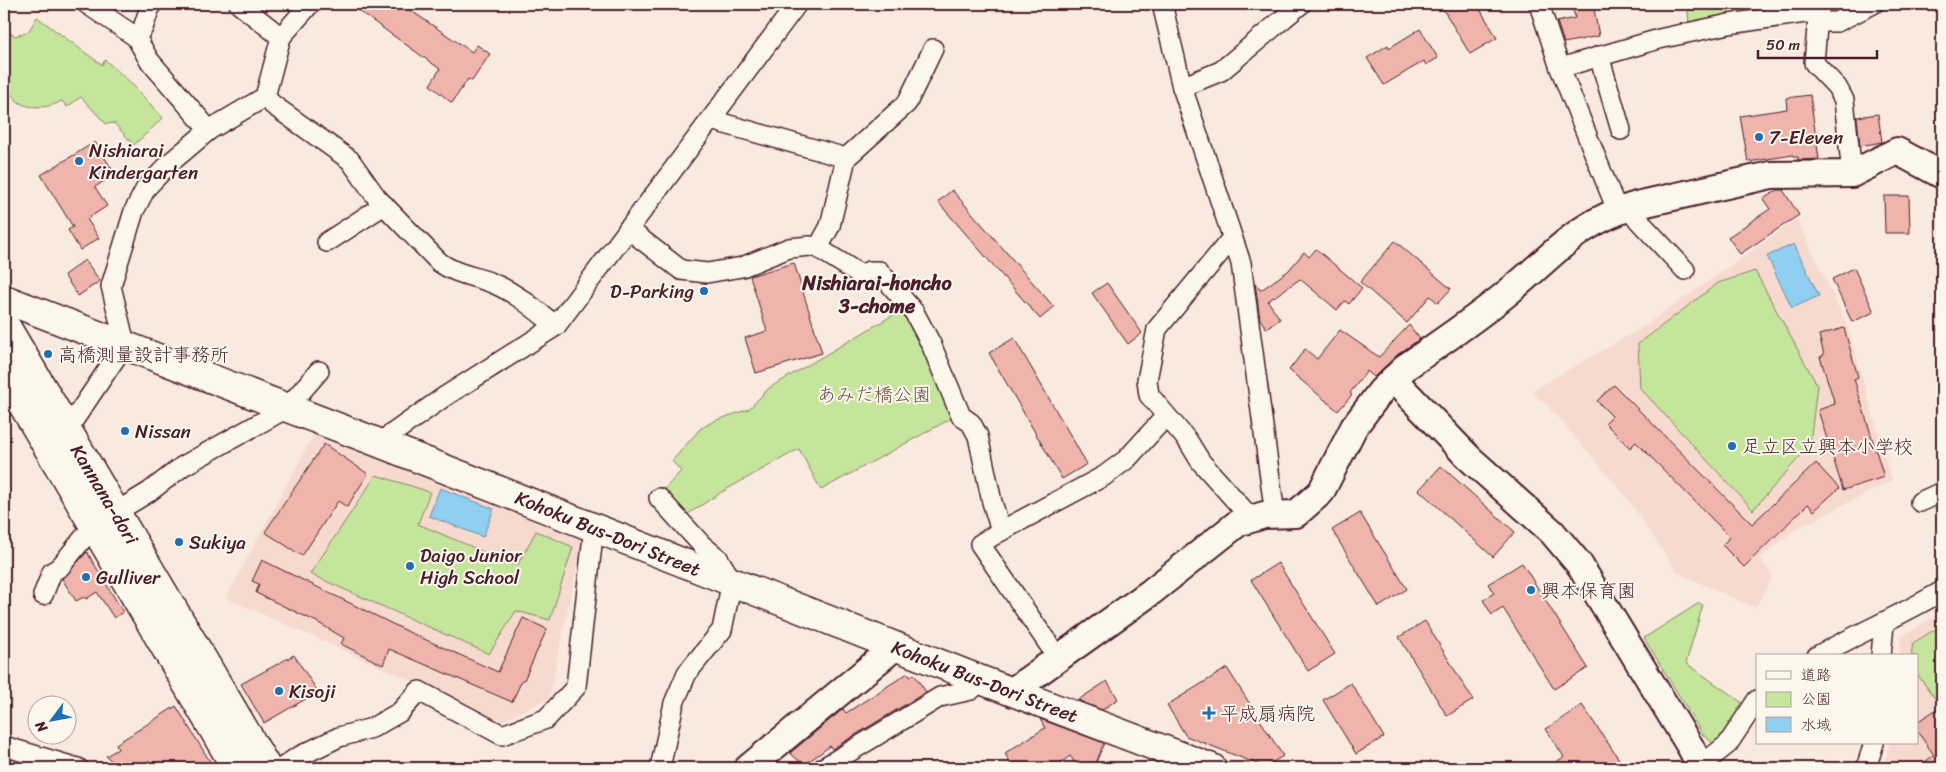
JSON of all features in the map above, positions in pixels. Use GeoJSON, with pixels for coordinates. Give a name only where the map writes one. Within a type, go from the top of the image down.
{"type":"FeatureCollection","features":[{"type":"Feature","properties":{"kind":"main road","name":"Kohoku Bus-Dori Street"},"geometry":{"type":"LineString","coordinates":[[4,298],[379,442],[1011,692],[1212,768]]}},
{"type":"Feature","properties":{"kind":"main road","name":"Kannana-dori"},"geometry":{"type":"LineString","coordinates":[[4,323],[67,430],[105,518],[236,768]]}},
{"type":"Feature","properties":{"kind":"main road","name":"Kannana-dori"},"geometry":{"type":"LineString","coordinates":[[4,373],[105,518],[267,768]]}},
{"type":"Feature","properties":{"kind":"street"},"geometry":{"type":"LineString","coordinates":[[87,4],[136,37],[149,60],[209,130]]}},
{"type":"Feature","properties":{"kind":"street"},"geometry":{"type":"LineString","coordinates":[[136,37],[143,28],[151,4]]}},
{"type":"Feature","properties":{"kind":"street"},"geometry":{"type":"LineString","coordinates":[[239,4],[281,37]]}},
{"type":"Feature","properties":{"kind":"street"},"geometry":{"type":"LineString","coordinates":[[67,430],[125,344],[112,286],[134,210],[146,188],[171,162],[209,130],[266,97],[281,37],[310,4]]}},
{"type":"Feature","properties":{"kind":"street"},"geometry":{"type":"LineString","coordinates":[[379,442],[556,326],[797,4]]}},
{"type":"Feature","properties":{"kind":"street"},"geometry":{"type":"LineString","coordinates":[[1162,4],[1182,87],[1241,263],[1263,516]]}},
{"type":"Feature","properties":{"kind":"street"},"geometry":{"type":"LineString","coordinates":[[1182,87],[1221,71],[1301,4]]}},
{"type":"Feature","properties":{"kind":"street"},"geometry":{"type":"LineString","coordinates":[[1539,4],[1560,68],[1622,209],[1686,270]]}},
{"type":"Feature","properties":{"kind":"street"},"geometry":{"type":"LineString","coordinates":[[1560,68],[1659,39],[1729,24],[1818,12],[1838,22],[1873,4]]}},
{"type":"Feature","properties":{"kind":"street"},"geometry":{"type":"LineString","coordinates":[[1818,12],[1813,46],[1814,63],[1837,87],[1844,100],[1852,174]]}},
{"type":"Feature","properties":{"kind":"street"},"geometry":{"type":"LineString","coordinates":[[818,248],[830,226],[846,158],[907,103],[933,49]]}},
{"type":"Feature","properties":{"kind":"street"},"geometry":{"type":"LineString","coordinates":[[1599,56],[1621,130]]}},
{"type":"Feature","properties":{"kind":"street"},"geometry":{"type":"LineString","coordinates":[[266,97],[279,110],[342,152],[384,205],[439,262],[450,270],[494,284],[518,296],[556,326]]}},
{"type":"Feature","properties":{"kind":"street"},"geometry":{"type":"LineString","coordinates":[[711,120],[846,158]]}},
{"type":"Feature","properties":{"kind":"street"},"geometry":{"type":"LineString","coordinates":[[1011,692],[1151,592],[1238,523],[1263,516],[1296,514],[1321,492],[1354,427],[1393,379],[1407,366],[1514,288],[1576,233],[1622,209],[1771,175],[1852,174],[1897,151],[1942,176]]}},
{"type":"Feature","properties":{"kind":"street"},"geometry":{"type":"LineString","coordinates":[[327,242],[384,205]]}},
{"type":"Feature","properties":{"kind":"street"},"geometry":{"type":"LineString","coordinates":[[628,229],[681,270],[707,273],[742,267],[800,246],[818,248],[861,275],[869,271],[879,271],[914,312],[931,344],[961,416],[971,422],[978,436],[992,502],[1001,531]]}},
{"type":"Feature","properties":{"kind":"street"},"geometry":{"type":"LineString","coordinates":[[1232,238],[1157,330],[1147,380],[1149,395],[1188,441],[1201,462],[1263,516]]}},
{"type":"Feature","properties":{"kind":"street"},"geometry":{"type":"LineString","coordinates":[[44,595],[52,572],[60,567],[105,518],[149,492],[183,466],[288,408],[319,371]]}},
{"type":"Feature","properties":{"kind":"street"},"geometry":{"type":"LineString","coordinates":[[1393,379],[1468,457],[1529,510],[1579,564],[1699,767],[1728,744],[1756,702]]}},
{"type":"Feature","properties":{"kind":"street"},"geometry":{"type":"LineString","coordinates":[[1058,658],[980,544],[1104,476],[1127,459],[1166,416]]}},
{"type":"Feature","properties":{"kind":"street"},"geometry":{"type":"LineString","coordinates":[[1920,502],[1942,492]]}},
{"type":"Feature","properties":{"kind":"street"},"geometry":{"type":"LineString","coordinates":[[659,498],[702,546],[718,558],[732,581],[722,630],[687,673],[674,703],[660,768]]}},
{"type":"Feature","properties":{"kind":"street"},"geometry":{"type":"LineString","coordinates":[[282,768],[296,758],[339,737],[372,728],[400,712],[419,691],[502,735],[546,719],[576,686],[594,527]]}},
{"type":"Feature","properties":{"kind":"street"},"geometry":{"type":"LineString","coordinates":[[1821,654],[1866,630],[1884,624],[1942,590]]}},
{"type":"Feature","properties":{"kind":"street"},"geometry":{"type":"LineString","coordinates":[[1881,654],[1884,624]]}},
{"type":"Feature","properties":{"kind":"street"},"geometry":{"type":"LineString","coordinates":[[748,768],[896,646]]}},
{"type":"Feature","properties":{"kind":"street"},"geometry":{"type":"LineString","coordinates":[[823,768],[940,697],[971,690],[982,680]]}},
{"type":"Feature","properties":{"kind":"street"},"geometry":{"type":"LineString","coordinates":[[1866,768],[1874,744]]}},
{"type":"Feature","properties":{"kind":"street"},"geometry":{"type":"LineString","coordinates":[[4,746],[78,768]]}},
{"type":"Feature","properties":{"kind":"shaded area","name":"足立区立興本小学校"},"geometry":{"type":"Polygon","coordinates":[[[1797,219],[1847,325],[1892,480],[1793,531],[1760,558],[1773,577],[1755,608],[1678,573],[1624,494],[1553,412],[1531,391],[1641,328],[1797,219]]]}},
{"type":"Feature","properties":{"kind":"shaded area","name":"Daigo Junior High School"},"geometry":{"type":"Polygon","coordinates":[[[316,430],[584,533],[549,698],[502,721],[226,598],[316,430]]]}},
{"type":"Feature","properties":{"kind":"shaded area"},"geometry":{"type":"Polygon","coordinates":[[[1942,611],[1942,768],[1884,768],[1889,744],[1918,744],[1918,654],[1899,654],[1901,637],[1942,611]]]}},
{"type":"Feature","properties":{"kind":"green space"},"geometry":{"type":"Polygon","coordinates":[[[1687,4],[1799,4],[1689,23],[1687,4]]]}},
{"type":"Feature","properties":{"kind":"green space"},"geometry":{"type":"Polygon","coordinates":[[[37,17],[102,65],[105,60],[129,81],[163,118],[134,145],[114,123],[106,124],[81,97],[67,107],[62,101],[41,107],[28,106],[19,102],[12,95],[8,86],[4,63],[4,29],[15,36],[28,32],[37,17]]]}},
{"type":"Feature","properties":{"kind":"green space"},"geometry":{"type":"Polygon","coordinates":[[[1755,271],[1817,385],[1810,445],[1753,510],[1640,388],[1638,344],[1718,283],[1755,271]]]}},
{"type":"Feature","properties":{"kind":"green space","name":"あみだ橋公園"},"geometry":{"type":"Polygon","coordinates":[[[900,311],[917,335],[931,362],[952,418],[821,490],[799,449],[720,493],[682,518],[660,494],[681,471],[672,461],[700,429],[714,421],[749,409],[769,388],[900,311]]]}},
{"type":"Feature","properties":{"kind":"green space"},"geometry":{"type":"Polygon","coordinates":[[[376,475],[430,492],[418,524],[517,566],[536,531],[573,547],[550,620],[516,611],[489,654],[310,574],[376,475]]]}},
{"type":"Feature","properties":{"kind":"green space"},"geometry":{"type":"Polygon","coordinates":[[[1699,603],[1703,605],[1686,663],[1744,704],[1722,738],[1714,744],[1703,735],[1644,638],[1699,603]]]}},
{"type":"Feature","properties":{"kind":"green space"},"geometry":{"type":"Polygon","coordinates":[[[1942,625],[1942,708],[1918,675],[1918,654],[1911,654],[1913,643],[1942,625]]]}},
{"type":"Feature","properties":{"kind":"water"},"geometry":{"type":"Polygon","coordinates":[[[1794,244],[1819,296],[1792,308],[1767,256],[1794,244]]]}},
{"type":"Feature","properties":{"kind":"water"},"geometry":{"type":"Polygon","coordinates":[[[440,488],[494,509],[483,537],[429,516],[440,488]]]}},
{"type":"Feature","properties":{"kind":"building"},"geometry":{"type":"Polygon","coordinates":[[[349,4],[401,4],[472,52],[477,45],[490,54],[472,81],[468,79],[452,103],[430,85],[440,69],[349,4]]]}},
{"type":"Feature","properties":{"kind":"building"},"geometry":{"type":"Polygon","coordinates":[[[1440,4],[1477,4],[1497,38],[1470,54],[1440,4]]]}},
{"type":"Feature","properties":{"kind":"building"},"geometry":{"type":"Polygon","coordinates":[[[1572,4],[1593,4],[1599,36],[1564,43],[1557,22],[1575,18],[1572,4]]]}},
{"type":"Feature","properties":{"kind":"building"},"geometry":{"type":"Polygon","coordinates":[[[1420,29],[1438,58],[1426,65],[1424,61],[1384,85],[1367,58],[1388,45],[1389,48],[1420,29]]]}},
{"type":"Feature","properties":{"kind":"building"},"geometry":{"type":"Polygon","coordinates":[[[1810,95],[1819,159],[1798,160],[1798,157],[1793,155],[1748,162],[1740,116],[1787,109],[1786,98],[1810,95]]]}},
{"type":"Feature","properties":{"kind":"building"},"geometry":{"type":"Polygon","coordinates":[[[1878,114],[1882,142],[1860,146],[1857,117],[1878,114]]]}},
{"type":"Feature","properties":{"kind":"building"},"geometry":{"type":"Polygon","coordinates":[[[95,142],[115,174],[95,187],[107,206],[87,219],[99,238],[80,250],[68,230],[73,227],[41,175],[95,142]]]}},
{"type":"Feature","properties":{"kind":"building"},"geometry":{"type":"Polygon","coordinates":[[[952,190],[1054,307],[1040,319],[938,202],[952,190]]]}},
{"type":"Feature","properties":{"kind":"building"},"geometry":{"type":"Polygon","coordinates":[[[1778,190],[1783,190],[1799,215],[1740,254],[1728,237],[1770,209],[1763,199],[1778,190]]]}},
{"type":"Feature","properties":{"kind":"building"},"geometry":{"type":"Polygon","coordinates":[[[1884,196],[1909,196],[1910,233],[1885,233],[1884,196]]]}},
{"type":"Feature","properties":{"kind":"building"},"geometry":{"type":"Polygon","coordinates":[[[1395,241],[1451,289],[1438,303],[1430,296],[1407,323],[1360,282],[1395,241]]]}},
{"type":"Feature","properties":{"kind":"building"},"geometry":{"type":"Polygon","coordinates":[[[1316,249],[1362,288],[1349,304],[1345,301],[1337,310],[1300,279],[1268,301],[1280,319],[1266,328],[1260,319],[1255,283],[1260,290],[1264,288],[1288,271],[1304,252],[1309,257],[1316,249]]]}},
{"type":"Feature","properties":{"kind":"building"},"geometry":{"type":"Polygon","coordinates":[[[85,260],[100,281],[78,296],[64,275],[85,260]]]}},
{"type":"Feature","properties":{"kind":"building"},"geometry":{"type":"Polygon","coordinates":[[[794,263],[822,353],[756,373],[745,338],[767,331],[750,276],[794,263]]]}},
{"type":"Feature","properties":{"kind":"building"},"geometry":{"type":"Polygon","coordinates":[[[1854,268],[1874,312],[1852,322],[1832,279],[1854,268]]]}},
{"type":"Feature","properties":{"kind":"building"},"geometry":{"type":"Polygon","coordinates":[[[1107,283],[1142,333],[1128,344],[1092,293],[1107,283]]]}},
{"type":"Feature","properties":{"kind":"building"},"geometry":{"type":"Polygon","coordinates":[[[1409,325],[1420,339],[1397,355],[1374,377],[1367,371],[1350,393],[1352,395],[1338,411],[1289,370],[1305,349],[1317,359],[1340,330],[1379,357],[1409,325]]]}},
{"type":"Feature","properties":{"kind":"building"},"geometry":{"type":"Polygon","coordinates":[[[1844,328],[1858,377],[1854,379],[1884,477],[1843,490],[1818,410],[1835,404],[1820,357],[1824,355],[1819,335],[1844,328]]]}},
{"type":"Feature","properties":{"kind":"building"},"geometry":{"type":"Polygon","coordinates":[[[1014,338],[1087,464],[1062,479],[989,353],[1014,338]]]}},
{"type":"Feature","properties":{"kind":"building"},"geometry":{"type":"Polygon","coordinates":[[[1614,385],[1752,524],[1816,463],[1839,488],[1814,511],[1808,504],[1744,567],[1722,545],[1730,537],[1636,442],[1630,448],[1605,423],[1612,416],[1597,401],[1614,385]]]}},
{"type":"Feature","properties":{"kind":"building"},"geometry":{"type":"Polygon","coordinates":[[[324,444],[368,474],[347,507],[338,501],[302,556],[265,532],[324,444]]]}},
{"type":"Feature","properties":{"kind":"building"},"geometry":{"type":"Polygon","coordinates":[[[1441,466],[1515,532],[1493,557],[1419,490],[1441,466]]]}},
{"type":"Feature","properties":{"kind":"building"},"geometry":{"type":"Polygon","coordinates":[[[1360,513],[1407,589],[1379,607],[1332,530],[1360,513]]]}},
{"type":"Feature","properties":{"kind":"building"},"geometry":{"type":"Polygon","coordinates":[[[87,552],[123,612],[114,618],[97,592],[86,599],[84,597],[76,601],[62,579],[87,552]]]}},
{"type":"Feature","properties":{"kind":"building"},"geometry":{"type":"Polygon","coordinates":[[[262,560],[413,634],[498,672],[523,618],[547,629],[512,702],[389,649],[383,665],[341,644],[344,638],[317,622],[256,593],[259,584],[252,581],[262,560]]]}},
{"type":"Feature","properties":{"kind":"building"},"geometry":{"type":"Polygon","coordinates":[[[1278,563],[1335,654],[1308,671],[1251,580],[1278,563]]]}},
{"type":"Feature","properties":{"kind":"building"},"geometry":{"type":"Polygon","coordinates":[[[1522,563],[1588,668],[1554,689],[1503,608],[1492,615],[1483,600],[1494,593],[1488,584],[1522,563]]]}},
{"type":"Feature","properties":{"kind":"building"},"geometry":{"type":"Polygon","coordinates":[[[1425,621],[1473,700],[1447,716],[1399,637],[1425,621]]]}},
{"type":"Feature","properties":{"kind":"building"},"geometry":{"type":"Polygon","coordinates":[[[294,655],[318,692],[264,723],[241,684],[294,655]]]}},
{"type":"Feature","properties":{"kind":"building"},"geometry":{"type":"Polygon","coordinates":[[[1227,668],[1283,756],[1265,767],[1186,736],[1167,705],[1227,668]]]}},
{"type":"Feature","properties":{"kind":"building"},"geometry":{"type":"Polygon","coordinates":[[[908,673],[910,677],[914,674],[926,692],[832,749],[830,746],[804,765],[790,753],[843,709],[846,713],[908,673]]]}},
{"type":"Feature","properties":{"kind":"building"},"geometry":{"type":"Polygon","coordinates":[[[1107,681],[1118,699],[1102,710],[1078,700],[1107,681]]]}},
{"type":"Feature","properties":{"kind":"building"},"geometry":{"type":"Polygon","coordinates":[[[1351,683],[1384,737],[1356,754],[1323,700],[1351,683]]]}},
{"type":"Feature","properties":{"kind":"building"},"geometry":{"type":"Polygon","coordinates":[[[1582,705],[1625,768],[1546,768],[1564,757],[1546,729],[1582,705]]]}},
{"type":"Feature","properties":{"kind":"building"},"geometry":{"type":"Polygon","coordinates":[[[176,706],[214,768],[120,768],[106,756],[118,749],[116,744],[176,706]]]}},
{"type":"Feature","properties":{"kind":"building"},"geometry":{"type":"Polygon","coordinates":[[[1937,709],[1942,716],[1942,768],[1917,768],[1934,755],[1918,732],[1918,721],[1937,709]]]}},
{"type":"Feature","properties":{"kind":"building"},"geometry":{"type":"Polygon","coordinates":[[[1040,719],[1104,743],[1094,768],[1079,768],[1070,756],[1054,768],[1012,768],[1005,753],[1045,728],[1040,719]]]}},
{"type":"Feature","properties":{"kind":"place","name":"7-Eleven"},"geometry":{"type":"Point","coordinates":[1759,137]}},
{"type":"Feature","properties":{"kind":"place","name":"Nishiarai Kindergarten"},"geometry":{"type":"Point","coordinates":[79,161]}},
{"type":"Feature","properties":{"kind":"place","name":"D-Parking"},"geometry":{"type":"Point","coordinates":[704,291]}},
{"type":"Feature","properties":{"kind":"place","name":"高橋測量設計事務所"},"geometry":{"type":"Point","coordinates":[48,354]}},
{"type":"Feature","properties":{"kind":"place","name":"Nissan"},"geometry":{"type":"Point","coordinates":[125,431]}},
{"type":"Feature","properties":{"kind":"place","name":"足立区立興本小学校"},"geometry":{"type":"Point","coordinates":[1732,446]}},
{"type":"Feature","properties":{"kind":"place","name":"Sukiya"},"geometry":{"type":"Point","coordinates":[179,542]}},
{"type":"Feature","properties":{"kind":"place","name":"Daigo Junior High School"},"geometry":{"type":"Point","coordinates":[410,566]}},
{"type":"Feature","properties":{"kind":"place","name":"Gulliver"},"geometry":{"type":"Point","coordinates":[86,577]}},
{"type":"Feature","properties":{"kind":"place","name":"興本保育園"},"geometry":{"type":"Point","coordinates":[1531,590]}},
{"type":"Feature","properties":{"kind":"place","name":"Kisoji"},"geometry":{"type":"Point","coordinates":[279,691]}},
{"type":"Feature","properties":{"kind":"place","name":"平成扇病院"},"geometry":{"type":"Point","coordinates":[1209,713]}},
{"type":"Feature","properties":{"kind":"district","name":"Nishiarai-honcho 3-chome"},"geometry":{"type":"Point","coordinates":[877,294]}}]}
